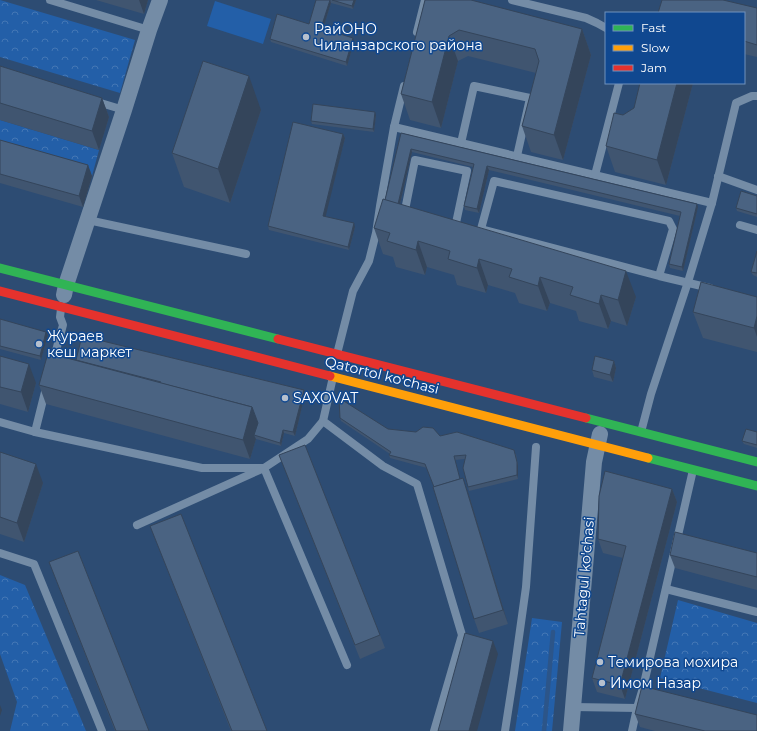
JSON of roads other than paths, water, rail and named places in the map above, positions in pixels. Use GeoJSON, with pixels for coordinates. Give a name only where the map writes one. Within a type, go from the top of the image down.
{"type":"FeatureCollection","features":[{"type":"Feature","properties":{"kind":"main road","name":"Qatortol ko'chasi"},"geometry":{"type":"LineString","coordinates":[[0,268],[757,462]]}},
{"type":"Feature","properties":{"kind":"main road","name":"Qatortol ko'chasi"},"geometry":{"type":"LineString","coordinates":[[0,291],[757,486]]}},
{"type":"Feature","properties":{"kind":"street"},"geometry":{"type":"LineString","coordinates":[[61,306],[66,285],[160,0]]}},
{"type":"Feature","properties":{"kind":"street","name":"Tahtagul ko'chasi"},"geometry":{"type":"LineString","coordinates":[[571,731],[594,462],[602,423]]}},
{"type":"Feature","properties":{"kind":"lane"},"geometry":{"type":"LineString","coordinates":[[50,0],[149,30]]}},
{"type":"Feature","properties":{"kind":"lane"},"geometry":{"type":"LineString","coordinates":[[416,37],[425,0]]}},
{"type":"Feature","properties":{"kind":"lane"},"geometry":{"type":"LineString","coordinates":[[512,0],[586,18],[605,27]]}},
{"type":"Feature","properties":{"kind":"lane"},"geometry":{"type":"LineString","coordinates":[[337,355],[352,291],[369,261],[376,233],[394,127],[406,75]]}},
{"type":"Feature","properties":{"kind":"lane"},"geometry":{"type":"LineString","coordinates":[[595,175],[618,84]]}},
{"type":"Feature","properties":{"kind":"lane"},"geometry":{"type":"LineString","coordinates":[[461,143],[474,86],[530,98],[517,156]]}},
{"type":"Feature","properties":{"kind":"lane"},"geometry":{"type":"LineString","coordinates":[[641,433],[651,394],[712,203],[736,103],[752,96],[757,96]]}},
{"type":"Feature","properties":{"kind":"lane"},"geometry":{"type":"LineString","coordinates":[[83,98],[124,110]]}},
{"type":"Feature","properties":{"kind":"lane"},"geometry":{"type":"LineString","coordinates":[[394,127],[712,203]]}},
{"type":"Feature","properties":{"kind":"lane"},"geometry":{"type":"LineString","coordinates":[[419,214],[405,210],[415,160],[467,170],[455,223]]}},
{"type":"Feature","properties":{"kind":"lane"},"geometry":{"type":"LineString","coordinates":[[718,176],[757,190]]}},
{"type":"Feature","properties":{"kind":"lane"},"geometry":{"type":"LineString","coordinates":[[660,276],[673,229],[669,221],[494,181],[478,228],[660,276],[718,290]]}},
{"type":"Feature","properties":{"kind":"lane"},"geometry":{"type":"LineString","coordinates":[[88,220],[246,254]]}},
{"type":"Feature","properties":{"kind":"lane"},"geometry":{"type":"LineString","coordinates":[[740,225],[757,230]]}},
{"type":"Feature","properties":{"kind":"lane"},"geometry":{"type":"LineString","coordinates":[[34,432],[63,325],[60,317],[61,306]]}},
{"type":"Feature","properties":{"kind":"lane"},"geometry":{"type":"LineString","coordinates":[[137,525],[264,468],[308,439],[323,421],[334,377]]}},
{"type":"Feature","properties":{"kind":"lane"},"geometry":{"type":"LineString","coordinates":[[323,421],[384,466],[417,484],[462,635],[434,731]]}},
{"type":"Feature","properties":{"kind":"lane"},"geometry":{"type":"LineString","coordinates":[[0,422],[34,432],[202,468],[264,468]]}},
{"type":"Feature","properties":{"kind":"lane"},"geometry":{"type":"LineString","coordinates":[[505,731],[526,587],[536,447]]}},
{"type":"Feature","properties":{"kind":"lane"},"geometry":{"type":"LineString","coordinates":[[264,468],[347,665]]}},
{"type":"Feature","properties":{"kind":"lane"},"geometry":{"type":"LineString","coordinates":[[632,731],[637,708],[646,689],[666,589],[693,469]]}},
{"type":"Feature","properties":{"kind":"lane"},"geometry":{"type":"LineString","coordinates":[[0,553],[34,564],[102,731]]}},
{"type":"Feature","properties":{"kind":"lane"},"geometry":{"type":"LineString","coordinates":[[666,589],[757,612]]}},
{"type":"Feature","properties":{"kind":"lane"},"geometry":{"type":"LineString","coordinates":[[573,707],[637,708]]}},
{"type":"Feature","properties":{"kind":"waterway"},"geometry":{"type":"LineString","coordinates":[[544,731],[553,632]]}},
{"type":"Feature","properties":{"kind":"place","name":"РайОНО Чиланзарского района"},"geometry":{"type":"Point","coordinates":[306,37]}},
{"type":"Feature","properties":{"kind":"place","name":"Жураев кеш маркет"},"geometry":{"type":"Point","coordinates":[39,344]}},
{"type":"Feature","properties":{"kind":"place","name":"SAXOVAT"},"geometry":{"type":"Point","coordinates":[285,398]}},
{"type":"Feature","properties":{"kind":"place","name":"Темирова мохира"},"geometry":{"type":"Point","coordinates":[600,662]}},
{"type":"Feature","properties":{"kind":"place","name":"Имом Назар"},"geometry":{"type":"Point","coordinates":[602,683]}}]}
